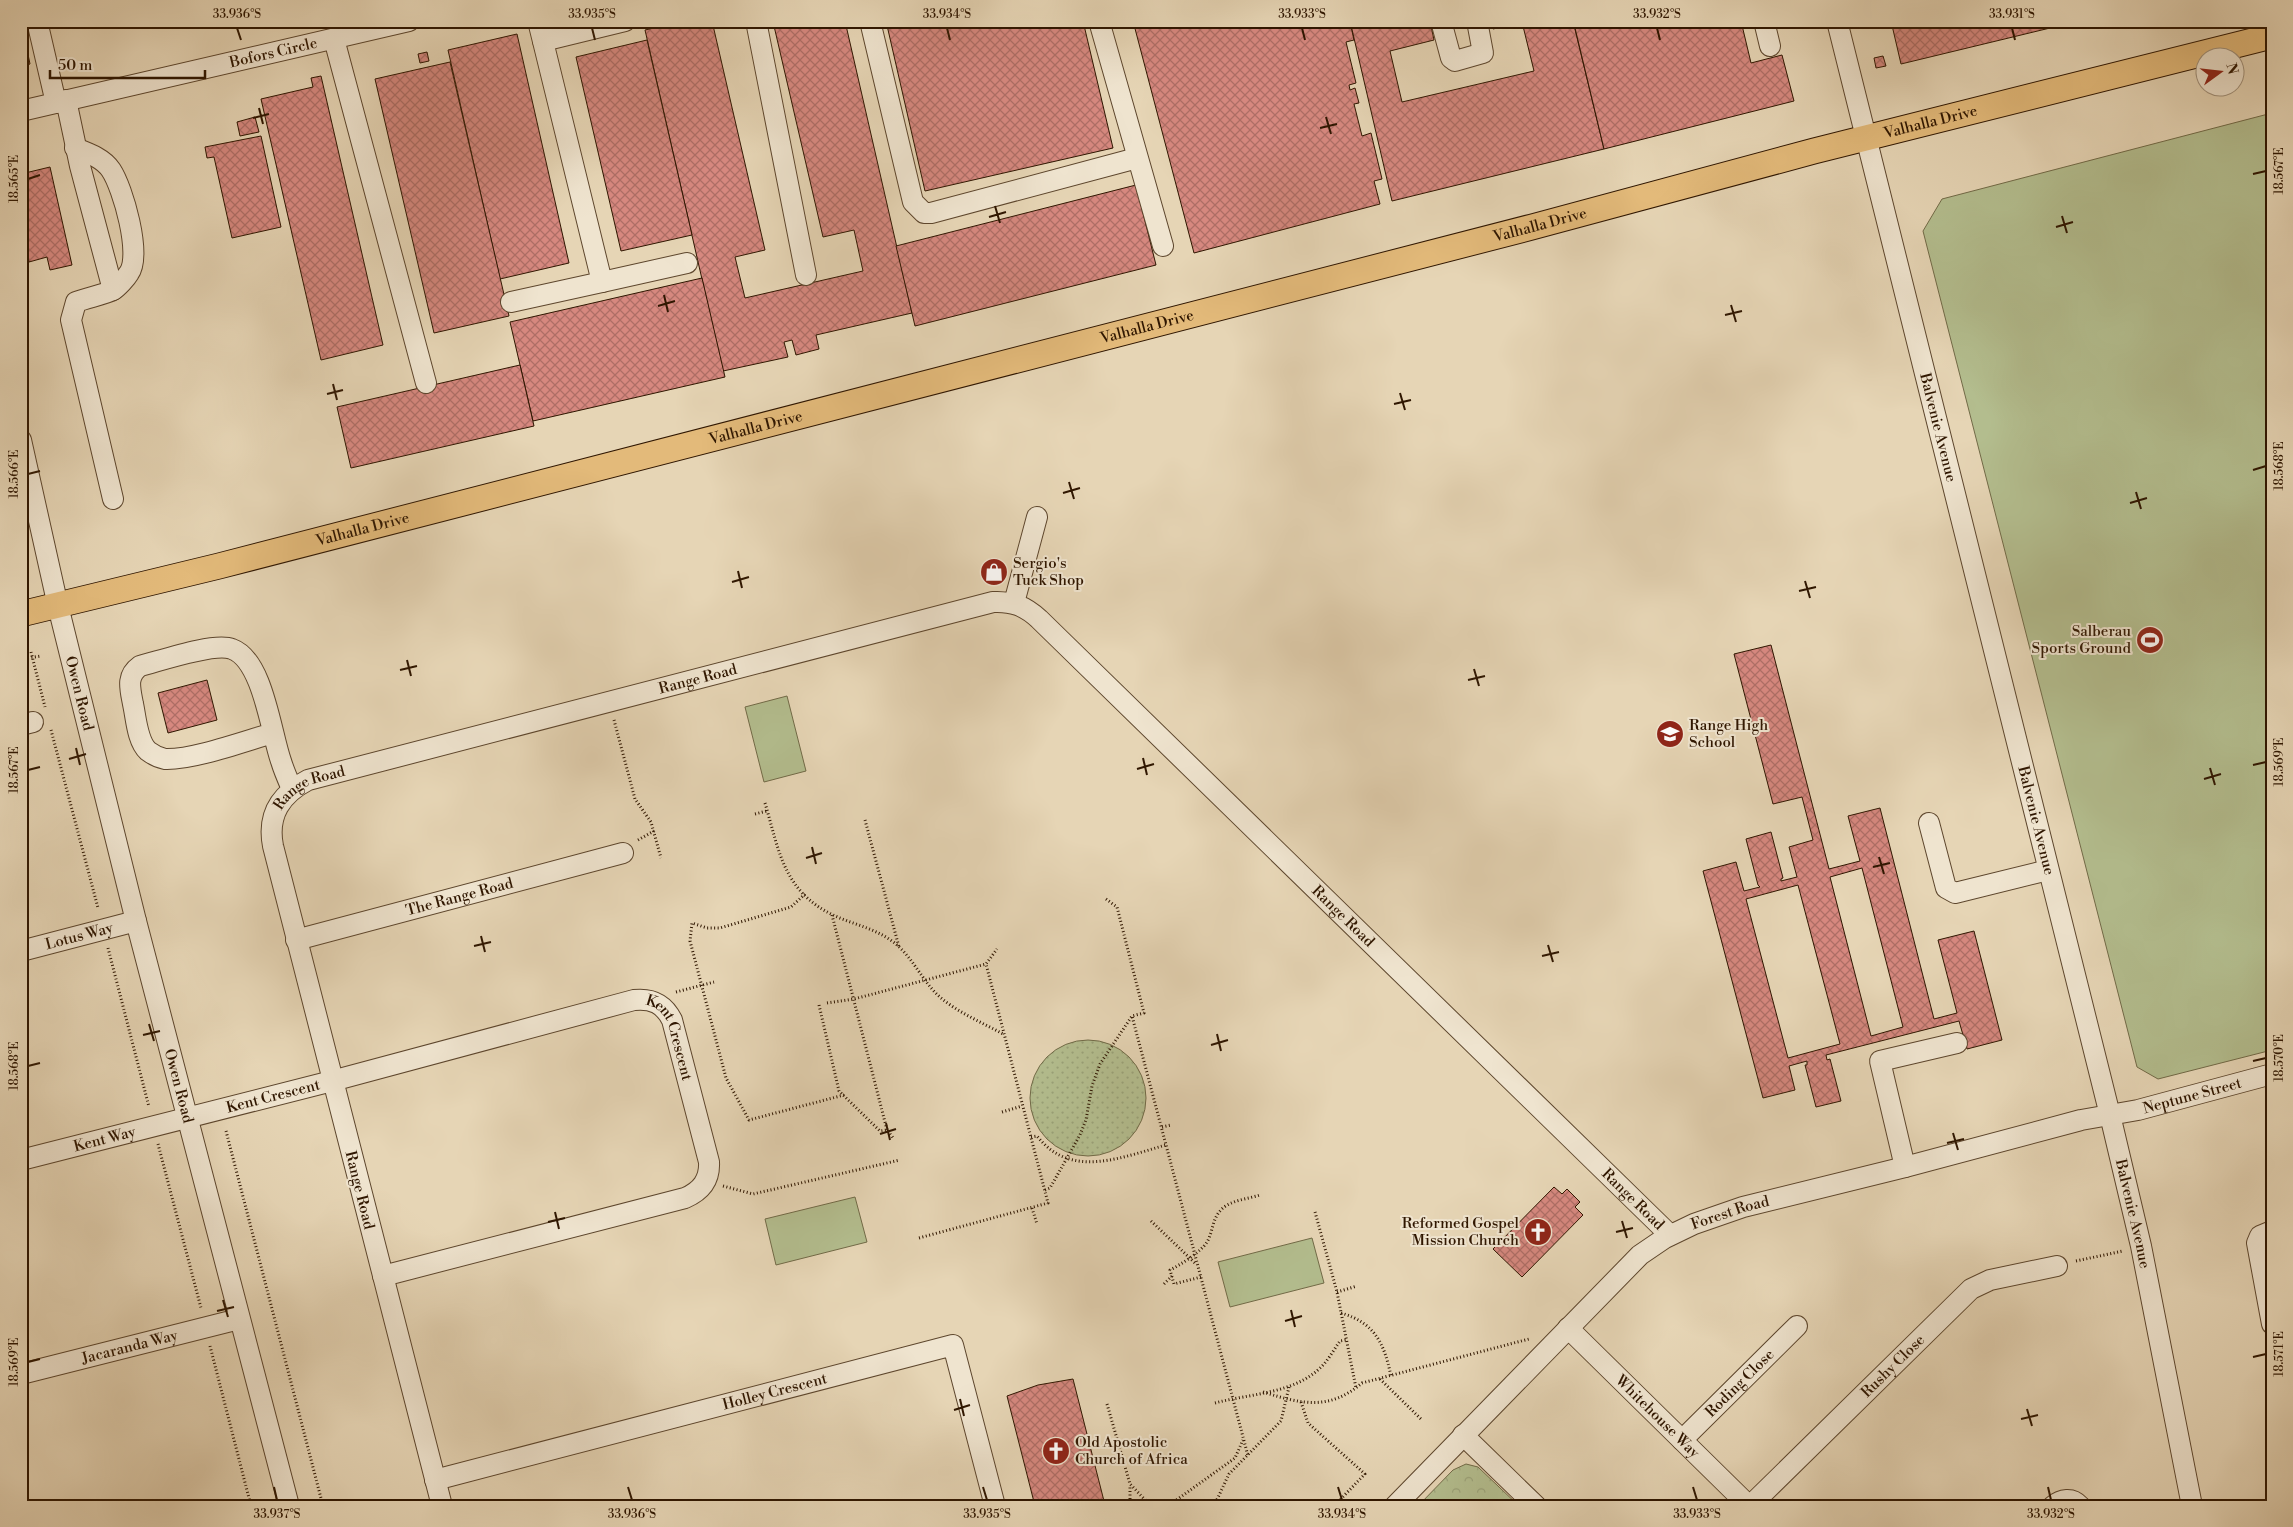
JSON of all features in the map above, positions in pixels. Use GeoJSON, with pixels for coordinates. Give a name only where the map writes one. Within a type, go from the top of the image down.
{"type":"FeatureCollection","features":[{"type":"Feature","properties":{"kind":"main road","name":"Valhalla Drive"},"geometry":{"type":"LineString","coordinates":[[21,614],[2272,36]]}},
{"type":"Feature","properties":{"kind":"street"},"geometry":{"type":"LineString","coordinates":[[37,21],[75,148],[113,290]]}},
{"type":"Feature","properties":{"kind":"street","name":"Bofors Circle"},"geometry":{"type":"LineString","coordinates":[[21,111],[408,21]]}},
{"type":"Feature","properties":{"kind":"street"},"geometry":{"type":"LineString","coordinates":[[538,21],[602,282]]}},
{"type":"Feature","properties":{"kind":"street"},"geometry":{"type":"LineString","coordinates":[[543,41],[626,21]]}},
{"type":"Feature","properties":{"kind":"street"},"geometry":{"type":"LineString","coordinates":[[756,21],[806,275]]}},
{"type":"Feature","properties":{"kind":"street"},"geometry":{"type":"LineString","coordinates":[[870,21],[913,202],[924,213],[931,213],[1137,158]]}},
{"type":"Feature","properties":{"kind":"street"},"geometry":{"type":"LineString","coordinates":[[1099,21],[1163,246]]}},
{"type":"Feature","properties":{"kind":"street"},"geometry":{"type":"LineString","coordinates":[[1441,21],[1450,58],[1456,61],[1483,53],[1477,21]]}},
{"type":"Feature","properties":{"kind":"street"},"geometry":{"type":"LineString","coordinates":[[1764,21],[1770,46]]}},
{"type":"Feature","properties":{"kind":"street","name":"Balvenie Avenue"},"geometry":{"type":"LineString","coordinates":[[1837,21],[2110,1115],[2141,1246],[2192,1506]]}},
{"type":"Feature","properties":{"kind":"street"},"geometry":{"type":"LineString","coordinates":[[334,38],[426,384]]}},
{"type":"Feature","properties":{"kind":"street"},"geometry":{"type":"LineString","coordinates":[[75,148],[98,157],[110,169],[121,192],[130,226],[134,257],[130,272],[113,290],[76,302],[71,320],[113,499]]}},
{"type":"Feature","properties":{"kind":"street"},"geometry":{"type":"LineString","coordinates":[[511,302],[687,263]]}},
{"type":"Feature","properties":{"kind":"street","name":"Owen Road"},"geometry":{"type":"LineString","coordinates":[[21,440],[58,606],[136,921],[289,1506]]}},
{"type":"Feature","properties":{"kind":"street"},"geometry":{"type":"LineString","coordinates":[[1014,603],[1037,517]]}},
{"type":"Feature","properties":{"kind":"street","name":"Range Road"},"geometry":{"type":"LineString","coordinates":[[442,1506],[296,940],[271,834],[271,823],[276,808],[292,789],[308,780],[993,602],[1014,603],[1028,609],[1039,619],[1670,1235]]}},
{"type":"Feature","properties":{"kind":"street"},"geometry":{"type":"LineString","coordinates":[[273,733],[184,757],[164,759],[147,750],[140,736],[129,687],[130,678],[133,671],[140,666],[211,648],[232,648],[244,656],[259,684],[273,733],[281,761],[292,789]]}},
{"type":"Feature","properties":{"kind":"street"},"geometry":{"type":"LineString","coordinates":[[1929,822],[1946,888],[1955,893],[2048,870]]}},
{"type":"Feature","properties":{"kind":"street","name":"The Range Road"},"geometry":{"type":"LineString","coordinates":[[296,940],[623,853]]}},
{"type":"Feature","properties":{"kind":"street","name":"Lotus Way"},"geometry":{"type":"LineString","coordinates":[[21,951],[136,921]]}},
{"type":"Feature","properties":{"kind":"street","name":"Kent Crescent"},"geometry":{"type":"LineString","coordinates":[[188,1116],[634,1000],[653,1000],[668,1012],[672,1020],[709,1162],[706,1181]]}},
{"type":"Feature","properties":{"kind":"street"},"geometry":{"type":"LineString","coordinates":[[1905,1167],[1880,1062],[1956,1043]]}},
{"type":"Feature","properties":{"kind":"street","name":"Neptune Street"},"geometry":{"type":"LineString","coordinates":[[2110,1115],[2138,1110],[2272,1074]]}},
{"type":"Feature","properties":{"kind":"street","name":"Forest Road"},"geometry":{"type":"LineString","coordinates":[[1395,1506],[1640,1255],[1670,1235],[1694,1224],[1743,1207],[1905,1167],[2081,1120],[2110,1115]]}},
{"type":"Feature","properties":{"kind":"street","name":"Kent Way"},"geometry":{"type":"LineString","coordinates":[[21,1160],[188,1116]]}},
{"type":"Feature","properties":{"kind":"street"},"geometry":{"type":"LineString","coordinates":[[382,1276],[685,1198],[693,1194],[706,1181]]}},
{"type":"Feature","properties":{"kind":"street"},"geometry":{"type":"LineString","coordinates":[[2272,1231],[2260,1236],[2257,1243],[2272,1324]]}},
{"type":"Feature","properties":{"kind":"street","name":"Rushy Close"},"geometry":{"type":"LineString","coordinates":[[1750,1506],[1971,1289],[1990,1280],[2057,1266]]}},
{"type":"Feature","properties":{"kind":"street","name":"Jacaranda Way"},"geometry":{"type":"LineString","coordinates":[[21,1374],[239,1319]]}},
{"type":"Feature","properties":{"kind":"street","name":"Roding Close"},"geometry":{"type":"LineString","coordinates":[[1682,1440],[1797,1326]]}},
{"type":"Feature","properties":{"kind":"street","name":"Whitehouse Way"},"geometry":{"type":"LineString","coordinates":[[1568,1328],[1750,1506]]}},
{"type":"Feature","properties":{"kind":"street","name":"Holley Crescent"},"geometry":{"type":"LineString","coordinates":[[435,1480],[953,1345],[995,1506]]}},
{"type":"Feature","properties":{"kind":"street"},"geometry":{"type":"LineString","coordinates":[[1463,1436],[1536,1506]]}},
{"type":"Feature","properties":{"kind":"street"},"geometry":{"type":"LineString","coordinates":[[2053,1506],[2062,1500],[2071,1500],[2080,1506]]}},
{"type":"Feature","properties":{"kind":"path"},"geometry":{"type":"LineString","coordinates":[[31,652],[38,721],[98,908]]}},
{"type":"Feature","properties":{"kind":"path"},"geometry":{"type":"LineString","coordinates":[[21,659],[41,656]]}},
{"type":"Feature","properties":{"kind":"path"},"geometry":{"type":"LineString","coordinates":[[613,717],[635,799],[651,822],[661,858]]}},
{"type":"Feature","properties":{"kind":"path"},"geometry":{"type":"LineString","coordinates":[[765,802],[782,863],[795,884],[805,894],[832,914],[875,931],[900,948],[940,997],[955,1008],[1004,1035]]}},
{"type":"Feature","properties":{"kind":"path"},"geometry":{"type":"LineString","coordinates":[[756,814],[767,811]]}},
{"type":"Feature","properties":{"kind":"path"},"geometry":{"type":"LineString","coordinates":[[865,820],[900,948]]}},
{"type":"Feature","properties":{"kind":"path"},"geometry":{"type":"LineString","coordinates":[[805,894],[791,907],[720,928],[707,928],[692,923],[690,941],[726,1078],[749,1120],[844,1095]]}},
{"type":"Feature","properties":{"kind":"path"},"geometry":{"type":"LineString","coordinates":[[1045,1190],[1050,1188],[1080,1135],[1086,1120],[1092,1086],[1100,1064],[1132,1016],[1144,1013],[1117,907],[1106,899]]}},
{"type":"Feature","properties":{"kind":"path"},"geometry":{"type":"LineString","coordinates":[[832,914],[887,1130],[894,1139]]}},
{"type":"Feature","properties":{"kind":"path"},"geometry":{"type":"LineString","coordinates":[[108,945],[150,1111]]}},
{"type":"Feature","properties":{"kind":"path"},"geometry":{"type":"LineString","coordinates":[[827,1003],[854,999],[986,964],[997,948]]}},
{"type":"Feature","properties":{"kind":"path"},"geometry":{"type":"LineString","coordinates":[[919,1238],[1048,1204],[986,964]]}},
{"type":"Feature","properties":{"kind":"path"},"geometry":{"type":"LineString","coordinates":[[670,994],[714,982]]}},
{"type":"Feature","properties":{"kind":"path"},"geometry":{"type":"LineString","coordinates":[[819,1005],[840,1090],[880,1131],[887,1130]]}},
{"type":"Feature","properties":{"kind":"path"},"geometry":{"type":"LineString","coordinates":[[1132,1016],[1248,1456]]}},
{"type":"Feature","properties":{"kind":"path"},"geometry":{"type":"LineString","coordinates":[[1002,1112],[1022,1106]]}},
{"type":"Feature","properties":{"kind":"path"},"geometry":{"type":"LineString","coordinates":[[1162,1127],[1171,1125]]}},
{"type":"Feature","properties":{"kind":"path"},"geometry":{"type":"LineString","coordinates":[[226,1131],[323,1506]]}},
{"type":"Feature","properties":{"kind":"path"},"geometry":{"type":"LineString","coordinates":[[1031,1138],[1036,1136],[1045,1146],[1066,1158],[1084,1163],[1104,1161],[1167,1145]]}},
{"type":"Feature","properties":{"kind":"path"},"geometry":{"type":"LineString","coordinates":[[157,1141],[202,1310]]}},
{"type":"Feature","properties":{"kind":"path"},"geometry":{"type":"LineString","coordinates":[[706,1181],[753,1194],[900,1160]]}},
{"type":"Feature","properties":{"kind":"path"},"geometry":{"type":"LineString","coordinates":[[1201,1277],[1174,1284],[1170,1270],[1195,1254],[1208,1241],[1215,1218],[1221,1209],[1232,1203],[1260,1195]]}},
{"type":"Feature","properties":{"kind":"path"},"geometry":{"type":"LineString","coordinates":[[1032,1208],[1037,1224]]}},
{"type":"Feature","properties":{"kind":"path"},"geometry":{"type":"LineString","coordinates":[[1315,1212],[1337,1292],[1356,1388]]}},
{"type":"Feature","properties":{"kind":"path"},"geometry":{"type":"LineString","coordinates":[[1151,1221],[1198,1265]]}},
{"type":"Feature","properties":{"kind":"path"},"geometry":{"type":"LineString","coordinates":[[2057,1266],[2124,1250]]}},
{"type":"Feature","properties":{"kind":"path"},"geometry":{"type":"LineString","coordinates":[[1164,1284],[1172,1276]]}},
{"type":"Feature","properties":{"kind":"path"},"geometry":{"type":"LineString","coordinates":[[1337,1292],[1357,1286]]}},
{"type":"Feature","properties":{"kind":"path"},"geometry":{"type":"LineString","coordinates":[[1341,1313],[1357,1317],[1380,1340],[1387,1356],[1391,1376]]}},
{"type":"Feature","properties":{"kind":"path"},"geometry":{"type":"LineString","coordinates":[[1263,1392],[1301,1402],[1320,1403],[1336,1400],[1362,1383],[1537,1337]]}},
{"type":"Feature","properties":{"kind":"path"},"geometry":{"type":"LineString","coordinates":[[1215,1403],[1289,1387],[1310,1376],[1324,1364],[1340,1341],[1346,1340]]}},
{"type":"Feature","properties":{"kind":"path"},"geometry":{"type":"LineString","coordinates":[[208,1341],[251,1506]]}},
{"type":"Feature","properties":{"kind":"path"},"geometry":{"type":"LineString","coordinates":[[1380,1378],[1422,1420]]}},
{"type":"Feature","properties":{"kind":"path"},"geometry":{"type":"LineString","coordinates":[[1214,1506],[1229,1474],[1281,1421],[1289,1387]]}},
{"type":"Feature","properties":{"kind":"path"},"geometry":{"type":"LineString","coordinates":[[1301,1402],[1308,1423],[1365,1474],[1334,1506]]}},
{"type":"Feature","properties":{"kind":"path"},"geometry":{"type":"LineString","coordinates":[[1106,1404],[1130,1484],[1130,1506]]}},
{"type":"Feature","properties":{"kind":"path"},"geometry":{"type":"LineString","coordinates":[[1168,1506],[1235,1458],[1242,1446],[1243,1437]]}},
{"type":"Feature","properties":{"kind":"path"},"geometry":{"type":"LineString","coordinates":[[1130,1484],[1151,1506]]}},
{"type":"Feature","properties":{"kind":"green space","name":"Salberau Sports Ground"},"geometry":{"type":"Polygon","coordinates":[[[2272,113],[2272,1050],[2158,1079],[2137,1067],[1923,231],[1942,199],[2272,113]]]}},
{"type":"Feature","properties":{"kind":"green space"},"geometry":{"type":"Polygon","coordinates":[[[787,696],[806,771],[764,782],[745,707],[787,696]]]}},
{"type":"Feature","properties":{"kind":"green space"},"geometry":{"type":"Polygon","coordinates":[[[1088,1040],[1110,1044],[1129,1057],[1142,1076],[1146,1098],[1142,1120],[1129,1139],[1110,1152],[1088,1156],[1066,1152],[1047,1139],[1034,1120],[1030,1098],[1034,1076],[1047,1057],[1066,1044],[1088,1040]]]}},
{"type":"Feature","properties":{"kind":"green space"},"geometry":{"type":"Polygon","coordinates":[[[855,1197],[867,1242],[776,1265],[765,1219],[855,1197]]]}},
{"type":"Feature","properties":{"kind":"green space"},"geometry":{"type":"Polygon","coordinates":[[[1312,1238],[1324,1283],[1230,1307],[1218,1262],[1312,1238]]]}},
{"type":"Feature","properties":{"kind":"green space"},"geometry":{"type":"Polygon","coordinates":[[[1466,1464],[1478,1467],[1519,1506],[1418,1506],[1453,1470],[1466,1464]]]}},
{"type":"Feature","properties":{"kind":"building"},"geometry":{"type":"Polygon","coordinates":[[[21,21],[30,64],[21,67],[21,21]]]}},
{"type":"Feature","properties":{"kind":"building"},"geometry":{"type":"Polygon","coordinates":[[[684,21],[712,21],[765,250],[735,257],[745,298],[863,271],[854,230],[823,237],[774,26],[794,21],[845,21],[912,313],[816,335],[819,349],[796,355],[792,340],[784,342],[788,357],[723,371],[645,30],[684,21]]]}},
{"type":"Feature","properties":{"kind":"building"},"geometry":{"type":"Polygon","coordinates":[[[886,21],[1083,21],[1113,148],[925,191],[886,21]]]}},
{"type":"Feature","properties":{"kind":"building"},"geometry":{"type":"Polygon","coordinates":[[[1133,21],[1350,21],[1354,40],[1346,42],[1356,83],[1349,85],[1350,90],[1355,88],[1359,103],[1354,104],[1362,136],[1371,133],[1382,179],[1374,181],[1380,204],[1194,253],[1133,21]]]}},
{"type":"Feature","properties":{"kind":"building"},"geometry":{"type":"Polygon","coordinates":[[[1350,21],[1430,21],[1434,40],[1390,51],[1402,102],[1534,71],[1522,22],[1493,29],[1491,21],[1573,21],[1604,149],[1392,201],[1350,21]]]}},
{"type":"Feature","properties":{"kind":"building"},"geometry":{"type":"Polygon","coordinates":[[[1601,21],[1741,21],[1751,63],[1782,55],[1794,101],[1604,149],[1575,28],[1601,21]]]}},
{"type":"Feature","properties":{"kind":"building"},"geometry":{"type":"Polygon","coordinates":[[[1891,21],[2079,21],[1901,64],[1891,21]]]}},
{"type":"Feature","properties":{"kind":"building"},"geometry":{"type":"Polygon","coordinates":[[[517,34],[569,263],[500,279],[448,50],[517,34]]]}},
{"type":"Feature","properties":{"kind":"building"},"geometry":{"type":"Polygon","coordinates":[[[647,40],[692,235],[621,251],[576,57],[647,40]]]}},
{"type":"Feature","properties":{"kind":"building"},"geometry":{"type":"Polygon","coordinates":[[[427,52],[429,61],[420,63],[418,54],[427,52]]]}},
{"type":"Feature","properties":{"kind":"building"},"geometry":{"type":"Polygon","coordinates":[[[1883,56],[1886,66],[1876,68],[1874,58],[1883,56]]]}},
{"type":"Feature","properties":{"kind":"building"},"geometry":{"type":"Polygon","coordinates":[[[450,62],[509,316],[434,333],[375,79],[450,62]]]}},
{"type":"Feature","properties":{"kind":"building"},"geometry":{"type":"Polygon","coordinates":[[[321,76],[383,345],[321,360],[261,99],[313,87],[311,78],[321,76]]]}},
{"type":"Feature","properties":{"kind":"building"},"geometry":{"type":"Polygon","coordinates":[[[255,117],[259,132],[240,136],[237,122],[255,117]]]}},
{"type":"Feature","properties":{"kind":"building"},"geometry":{"type":"Polygon","coordinates":[[[261,136],[281,227],[232,238],[214,157],[207,158],[205,147],[261,136]]]}},
{"type":"Feature","properties":{"kind":"building"},"geometry":{"type":"Polygon","coordinates":[[[50,167],[72,265],[50,270],[47,257],[29,262],[21,227],[21,174],[50,167]]]}},
{"type":"Feature","properties":{"kind":"building"},"geometry":{"type":"Polygon","coordinates":[[[1136,185],[1156,265],[915,326],[896,246],[1136,185]]]}},
{"type":"Feature","properties":{"kind":"building"},"geometry":{"type":"Polygon","coordinates":[[[702,278],[725,377],[533,421],[510,322],[702,278]]]}},
{"type":"Feature","properties":{"kind":"building"},"geometry":{"type":"Polygon","coordinates":[[[520,365],[534,426],[351,468],[337,407],[520,365]]]}},
{"type":"Feature","properties":{"kind":"building"},"geometry":{"type":"Polygon","coordinates":[[[1771,645],[1829,869],[1860,861],[1848,816],[1880,808],[1934,1019],[1957,1013],[1938,940],[1974,931],[2002,1040],[1967,1049],[1959,1021],[1826,1055],[1827,1060],[1830,1059],[1841,1101],[1816,1107],[1805,1065],[1807,1065],[1807,1061],[1789,1066],[1795,1090],[1763,1098],[1703,871],[1736,862],[1744,891],[1760,887],[1746,839],[1771,832],[1783,878],[1781,881],[1797,877],[1789,847],[1813,840],[1802,797],[1773,804],[1734,654],[1771,645]],[[1862,868],[1830,877],[1871,1036],[1903,1027],[1862,868]],[[1798,885],[1746,899],[1788,1058],[1840,1044],[1798,885]]]}},
{"type":"Feature","properties":{"kind":"building"},"geometry":{"type":"Polygon","coordinates":[[[207,680],[217,720],[168,733],[158,693],[207,680]]]}},
{"type":"Feature","properties":{"kind":"building","name":"Reformed Gospel Mission Church"},"geometry":{"type":"Polygon","coordinates":[[[1554,1187],[1562,1194],[1567,1189],[1580,1202],[1575,1207],[1583,1215],[1522,1277],[1493,1249],[1554,1187]]]}},
{"type":"Feature","properties":{"kind":"building","name":"Old Apostolic Church of Africa"},"geometry":{"type":"Polygon","coordinates":[[[1073,1379],[1105,1505],[1035,1506],[1007,1396],[1038,1385],[1073,1379]]]}},
{"type":"Feature","properties":{"kind":"place","name":"Sergio's Tuck Shop"},"geometry":{"type":"Point","coordinates":[994,572]}},
{"type":"Feature","properties":{"kind":"place","name":"Salberau Sports Ground"},"geometry":{"type":"Point","coordinates":[2150,640]}},
{"type":"Feature","properties":{"kind":"place","name":"Range High School"},"geometry":{"type":"Point","coordinates":[1670,734]}},
{"type":"Feature","properties":{"kind":"place","name":"Reformed Gospel Mission Church"},"geometry":{"type":"Point","coordinates":[1538,1232]}},
{"type":"Feature","properties":{"kind":"place","name":"Old Apostolic Church of Africa"},"geometry":{"type":"Point","coordinates":[1056,1451]}}]}
